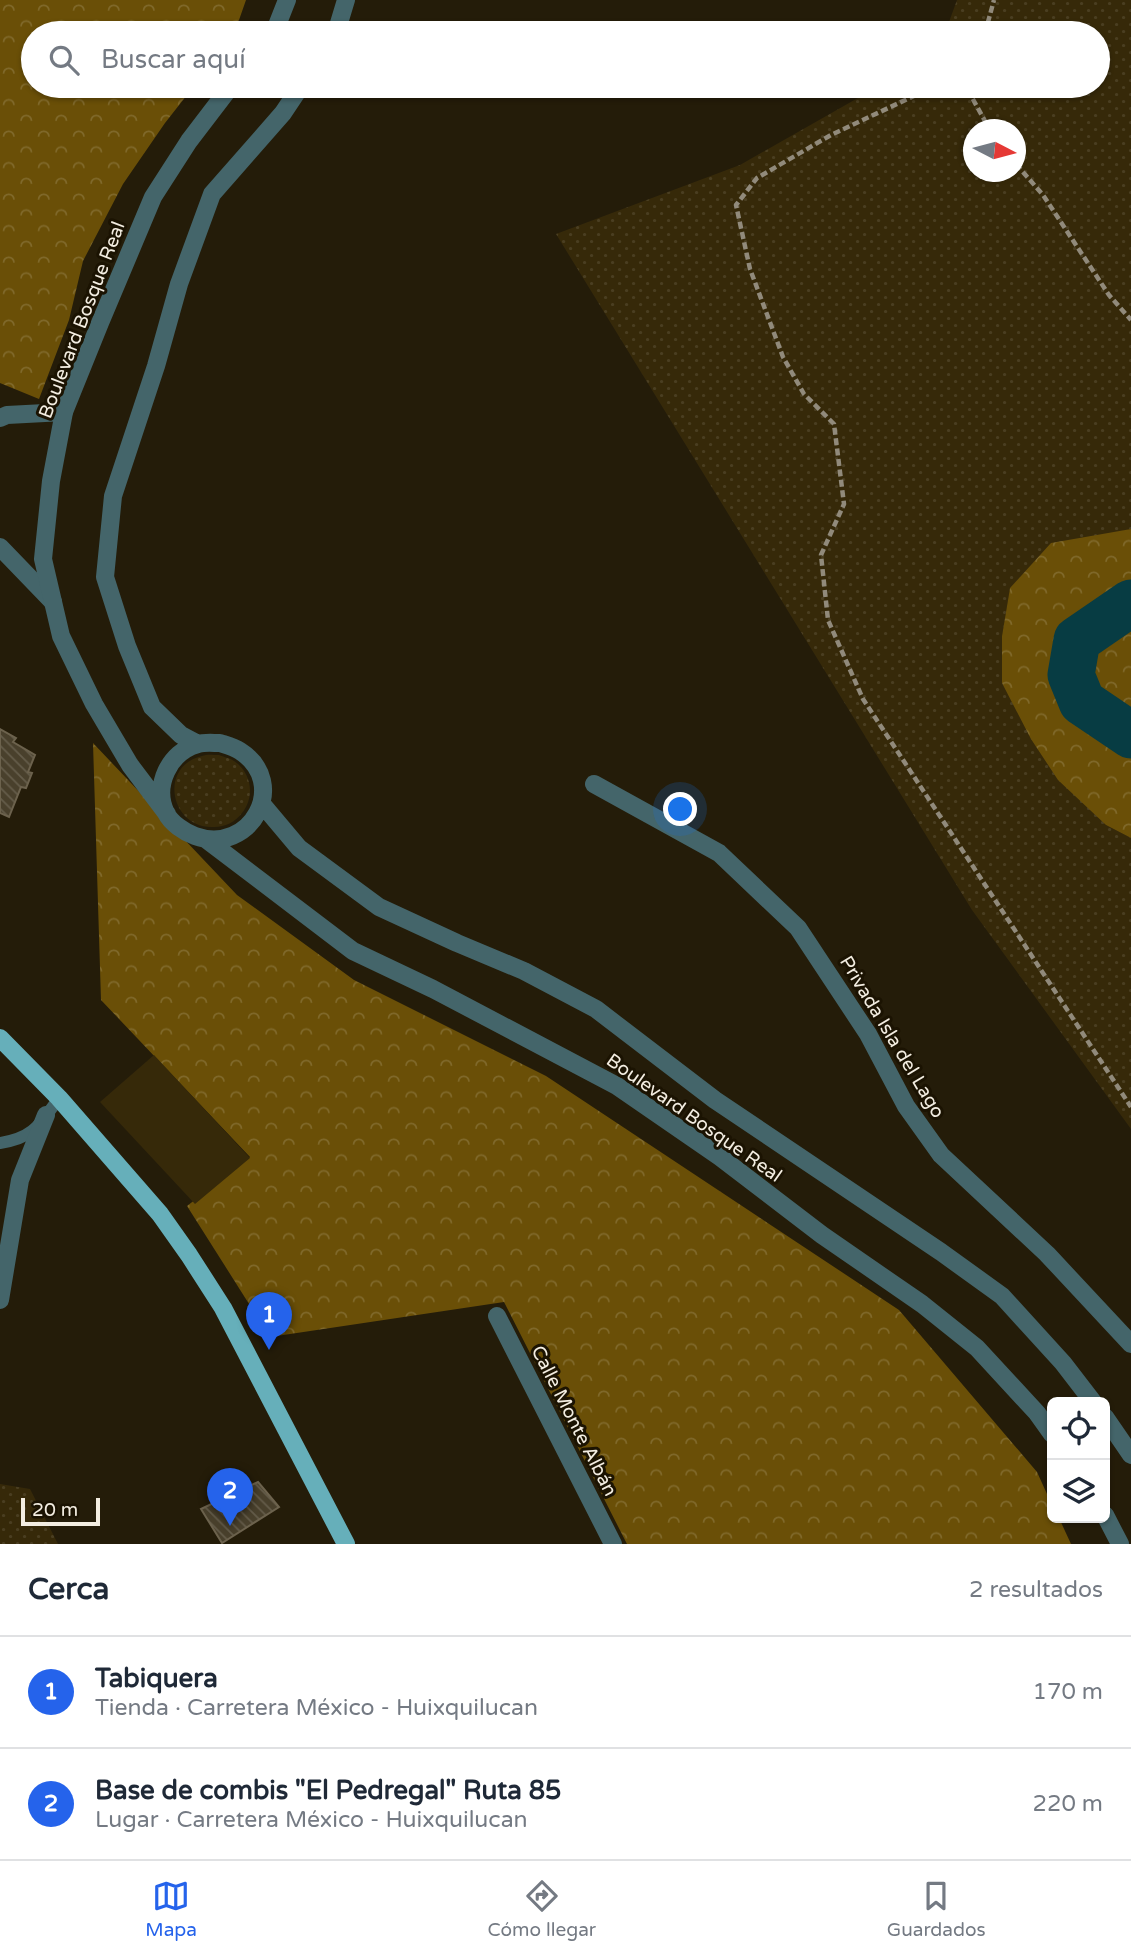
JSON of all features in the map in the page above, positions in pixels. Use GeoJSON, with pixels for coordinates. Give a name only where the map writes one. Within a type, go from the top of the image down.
{"type":"FeatureCollection","features":[{"type":"Feature","properties":{"kind":"main road"},"geometry":{"type":"LineString","coordinates":[[0,1038],[59,1098],[160,1214],[189,1255],[223,1308],[346,1544]]}},
{"type":"Feature","properties":{"kind":"street"},"geometry":{"type":"LineString","coordinates":[[279,21],[287,0]]}},
{"type":"Feature","properties":{"kind":"street"},"geometry":{"type":"LineString","coordinates":[[339,21],[346,0]]}},
{"type":"Feature","properties":{"kind":"street","name":"Boulevard Bosque Real"},"geometry":{"type":"LineString","coordinates":[[167,814],[130,765],[94,704],[61,636],[43,559],[51,481],[64,412],[153,197],[189,141],[222,98]]}},
{"type":"Feature","properties":{"kind":"street"},"geometry":{"type":"LineString","coordinates":[[198,744],[181,735],[152,707],[127,646],[105,577],[113,496],[156,366],[179,284],[212,194],[293,98]]}},
{"type":"Feature","properties":{"kind":"street"},"geometry":{"type":"LineString","coordinates":[[0,418],[6,415],[64,412]]}},
{"type":"Feature","properties":{"kind":"street"},"geometry":{"type":"LineString","coordinates":[[0,547],[53,602]]}},
{"type":"Feature","properties":{"kind":"street"},"geometry":{"type":"LineString","coordinates":[[219,743],[240,751],[255,765],[263,783],[262,804],[254,819],[242,832],[225,839],[207,840],[184,832],[167,814],[161,793],[165,772],[178,754],[198,744],[219,743]]}},
{"type":"Feature","properties":{"kind":"street","name":"Privada Isla del Lago"},"geometry":{"type":"LineString","coordinates":[[594,785],[719,853],[798,928],[868,1034],[906,1107],[941,1155],[1047,1254],[1131,1344]]}},
{"type":"Feature","properties":{"kind":"street","name":"Boulevard Bosque Real"},"geometry":{"type":"LineString","coordinates":[[262,804],[299,848],[379,907],[524,971],[596,1009],[715,1100],[1002,1296],[1063,1363],[1089,1397]]}},
{"type":"Feature","properties":{"kind":"street","name":"Boulevard Bosque Real"},"geometry":{"type":"LineString","coordinates":[[207,840],[353,951],[458,1002],[617,1086],[720,1157],[822,1235],[922,1304],[977,1348],[1047,1427]]}},
{"type":"Feature","properties":{"kind":"street"},"geometry":{"type":"LineString","coordinates":[[0,1300],[20,1180],[47,1115]]}},
{"type":"Feature","properties":{"kind":"street","name":"Calle Monte Albán"},"geometry":{"type":"LineString","coordinates":[[498,1316],[613,1544]]}},
{"type":"Feature","properties":{"kind":"street"},"geometry":{"type":"LineString","coordinates":[[1110,1424],[1131,1455]]}},
{"type":"Feature","properties":{"kind":"street"},"geometry":{"type":"LineString","coordinates":[[1109,1523],[1120,1544]]}},
{"type":"Feature","properties":{"kind":"lane"},"geometry":{"type":"LineString","coordinates":[[0,1143],[17,1140],[37,1128],[59,1098]]}},
{"type":"Feature","properties":{"kind":"path"},"geometry":{"type":"LineString","coordinates":[[988,21],[994,0]]}},
{"type":"Feature","properties":{"kind":"path"},"geometry":{"type":"LineString","coordinates":[[909,98],[831,135],[757,178],[736,205],[750,269],[783,357],[804,394],[834,425],[844,504],[821,555],[828,620],[863,699],[1131,1107]]}},
{"type":"Feature","properties":{"kind":"path"},"geometry":{"type":"LineString","coordinates":[[972,98],[984,119]]}},
{"type":"Feature","properties":{"kind":"path"},"geometry":{"type":"LineString","coordinates":[[1026,175],[1043,195],[1109,295],[1131,320]]}},
{"type":"Feature","properties":{"kind":"shaded area"},"geometry":{"type":"Polygon","coordinates":[[[957,0],[1131,0],[1131,529],[1010,588],[1002,636],[1002,683],[1106,825],[1131,838],[1131,1129],[972,910],[556,234],[740,165],[858,98],[1110,98],[1110,21],[949,21],[957,0]]]}},
{"type":"Feature","properties":{"kind":"shaded area"},"geometry":{"type":"Polygon","coordinates":[[[204,755],[219,755],[234,761],[245,772],[250,786],[249,800],[242,813],[230,823],[214,827],[199,825],[187,818],[179,808],[175,783],[179,772],[188,762],[204,755]]]}},
{"type":"Feature","properties":{"kind":"shaded area"},"geometry":{"type":"Polygon","coordinates":[[[154,1055],[250,1158],[195,1204],[100,1102],[154,1055]]]}},
{"type":"Feature","properties":{"kind":"shaded area"},"geometry":{"type":"Polygon","coordinates":[[[0,1484],[30,1489],[58,1544],[0,1544],[0,1484]]]}},
{"type":"Feature","properties":{"kind":"green space"},"geometry":{"type":"Polygon","coordinates":[[[0,0],[246,0],[238,21],[21,21],[21,98],[185,98],[123,184],[83,261],[69,320],[39,399],[0,383],[0,0]]]}},
{"type":"Feature","properties":{"kind":"green space"},"geometry":{"type":"Polygon","coordinates":[[[1131,529],[1131,838],[1106,825],[1058,780],[1031,739],[1002,683],[1002,636],[1010,588],[1051,543],[1131,529]]]}},
{"type":"Feature","properties":{"kind":"green space"},"geometry":{"type":"Polygon","coordinates":[[[93,743],[237,895],[354,980],[546,1076],[899,1310],[1037,1472],[1047,1494],[1047,1523],[1061,1523],[1071,1544],[627,1544],[504,1302],[270,1337],[187,1206],[250,1157],[101,1000],[93,743]]]}},
{"type":"Feature","properties":{"kind":"building"},"geometry":{"type":"Polygon","coordinates":[[[0,729],[16,738],[13,742],[35,755],[28,772],[32,773],[26,788],[21,787],[9,817],[0,813],[0,729]]]}},
{"type":"Feature","properties":{"kind":"building"},"geometry":{"type":"Polygon","coordinates":[[[258,1482],[279,1507],[222,1543],[201,1509],[258,1482]]]}},
{"type":"Feature","properties":{"kind":"waterway"},"geometry":{"type":"LineString","coordinates":[[1131,603],[1077,640],[1071,675],[1082,702],[1131,735]]}},
{"type":"Feature","properties":{"kind":"place","name":"Tabiquera"},"geometry":{"type":"Point","coordinates":[269,1350]}},
{"type":"Feature","properties":{"kind":"place","name":"Base de combis \"El Pedregal\" Ruta 85"},"geometry":{"type":"Point","coordinates":[230,1526]}}]}
